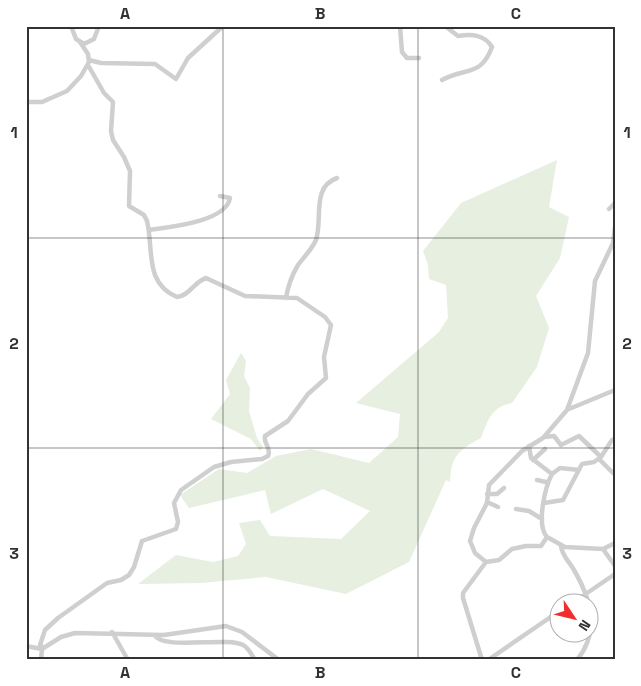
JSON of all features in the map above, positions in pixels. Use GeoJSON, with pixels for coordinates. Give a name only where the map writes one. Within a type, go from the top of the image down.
{"type":"FeatureCollection","features":[{"type":"Feature","properties":{"kind":"street"},"geometry":{"type":"LineString","coordinates":[[71,26],[88,54]]}},
{"type":"Feature","properties":{"kind":"street"},"geometry":{"type":"LineString","coordinates":[[41,660],[43,649],[40,644],[41,636],[54,622],[102,586],[124,579],[129,575],[134,567],[142,541],[176,529],[178,522],[174,503],[179,492],[214,467],[231,462],[262,459],[268,456],[269,450],[264,440],[265,436],[288,421],[308,394],[324,381],[326,374],[324,357],[331,325],[303,301],[241,295],[214,280],[206,278],[195,284],[184,295],[175,296],[154,277],[149,230],[144,215],[133,209],[129,204],[130,171],[110,131],[113,102],[104,93],[89,62],[88,54],[92,40],[100,26]]}},
{"type":"Feature","properties":{"kind":"street"},"geometry":{"type":"LineString","coordinates":[[89,62],[155,64],[167,71],[173,78],[178,79],[188,58],[223,26]]}},
{"type":"Feature","properties":{"kind":"street"},"geometry":{"type":"LineString","coordinates":[[400,26],[402,52],[408,58],[419,58]]}},
{"type":"Feature","properties":{"kind":"street"},"geometry":{"type":"LineString","coordinates":[[442,80],[458,72],[476,70],[482,65],[492,47],[489,42],[473,34],[458,36],[445,26]]}},
{"type":"Feature","properties":{"kind":"street"},"geometry":{"type":"LineString","coordinates":[[80,42],[87,43],[92,40]]}},
{"type":"Feature","properties":{"kind":"street"},"geometry":{"type":"LineString","coordinates":[[26,102],[42,102],[67,91],[89,62]]}},
{"type":"Feature","properties":{"kind":"street"},"geometry":{"type":"LineString","coordinates":[[286,298],[289,283],[297,267],[316,240],[320,221],[320,195],[330,181],[337,178]]}},
{"type":"Feature","properties":{"kind":"street"},"geometry":{"type":"LineString","coordinates":[[149,230],[194,224],[219,212],[229,203],[230,198],[220,196]]}},
{"type":"Feature","properties":{"kind":"street"},"geometry":{"type":"LineString","coordinates":[[609,209],[615,204]]}},
{"type":"Feature","properties":{"kind":"street"},"geometry":{"type":"LineString","coordinates":[[568,410],[576,382],[588,353],[595,281],[610,249],[615,227]]}},
{"type":"Feature","properties":{"kind":"street"},"geometry":{"type":"LineString","coordinates":[[610,249],[615,254]]}},
{"type":"Feature","properties":{"kind":"street"},"geometry":{"type":"LineString","coordinates":[[486,562],[475,553],[470,541],[474,528],[487,502],[489,485],[522,451],[544,437],[568,410],[615,390]]}},
{"type":"Feature","properties":{"kind":"street"},"geometry":{"type":"LineString","coordinates":[[544,437],[554,436],[561,445],[579,436],[613,473]]}},
{"type":"Feature","properties":{"kind":"street"},"geometry":{"type":"LineString","coordinates":[[544,502],[563,500],[584,463],[594,462],[600,458],[615,439]]}},
{"type":"Feature","properties":{"kind":"street"},"geometry":{"type":"LineString","coordinates":[[529,446],[532,459],[552,474]]}},
{"type":"Feature","properties":{"kind":"street"},"geometry":{"type":"LineString","coordinates":[[526,462],[545,449]]}},
{"type":"Feature","properties":{"kind":"street"},"geometry":{"type":"LineString","coordinates":[[580,470],[560,468],[546,482],[542,519],[543,531],[547,537],[561,546],[603,549],[615,542]]}},
{"type":"Feature","properties":{"kind":"street"},"geometry":{"type":"LineString","coordinates":[[536,480],[546,482]]}},
{"type":"Feature","properties":{"kind":"street"},"geometry":{"type":"LineString","coordinates":[[487,494],[497,494],[504,488]]}},
{"type":"Feature","properties":{"kind":"street"},"geometry":{"type":"LineString","coordinates":[[487,502],[498,507]]}},
{"type":"Feature","properties":{"kind":"street"},"geometry":{"type":"LineString","coordinates":[[516,509],[529,511],[542,519]]}},
{"type":"Feature","properties":{"kind":"street"},"geometry":{"type":"LineString","coordinates":[[482,660],[463,593],[486,562],[499,560],[508,551],[516,548],[541,546],[547,537]]}},
{"type":"Feature","properties":{"kind":"street"},"geometry":{"type":"LineString","coordinates":[[561,546],[563,554],[590,602],[591,634],[588,644],[577,660]]}},
{"type":"Feature","properties":{"kind":"street"},"geometry":{"type":"LineString","coordinates":[[603,549],[615,566]]}},
{"type":"Feature","properties":{"kind":"street"},"geometry":{"type":"LineString","coordinates":[[586,593],[615,574]]}},
{"type":"Feature","properties":{"kind":"street"},"geometry":{"type":"LineString","coordinates":[[488,660],[548,619]]}},
{"type":"Feature","properties":{"kind":"street"},"geometry":{"type":"LineString","coordinates":[[26,646],[43,649],[68,634],[112,632],[154,635],[219,627],[233,628],[279,660]]}},
{"type":"Feature","properties":{"kind":"street"},"geometry":{"type":"LineString","coordinates":[[112,632],[128,660]]}},
{"type":"Feature","properties":{"kind":"street"},"geometry":{"type":"LineString","coordinates":[[154,635],[162,640],[204,643],[236,642],[246,647],[255,660]]}},
{"type":"Feature","properties":{"kind":"green space"},"geometry":{"type":"Polygon","coordinates":[[[557,160],[549,207],[569,217],[560,258],[536,296],[549,328],[537,367],[512,403],[499,408],[491,415],[481,438],[462,450],[454,460],[450,482],[446,480],[409,562],[346,594],[266,577],[200,583],[138,584],[176,555],[213,562],[238,556],[246,544],[239,523],[260,520],[270,536],[341,539],[370,511],[323,489],[271,514],[265,490],[189,508],[180,495],[219,469],[247,473],[276,456],[311,449],[369,463],[398,437],[400,414],[356,403],[439,332],[448,318],[446,285],[429,279],[428,265],[423,251],[461,203],[557,160]]]}},
{"type":"Feature","properties":{"kind":"green space"},"geometry":{"type":"Polygon","coordinates":[[[241,353],[246,361],[244,376],[250,388],[249,411],[257,438],[263,447],[260,451],[251,439],[211,419],[230,394],[226,380],[241,353]]]}}]}
